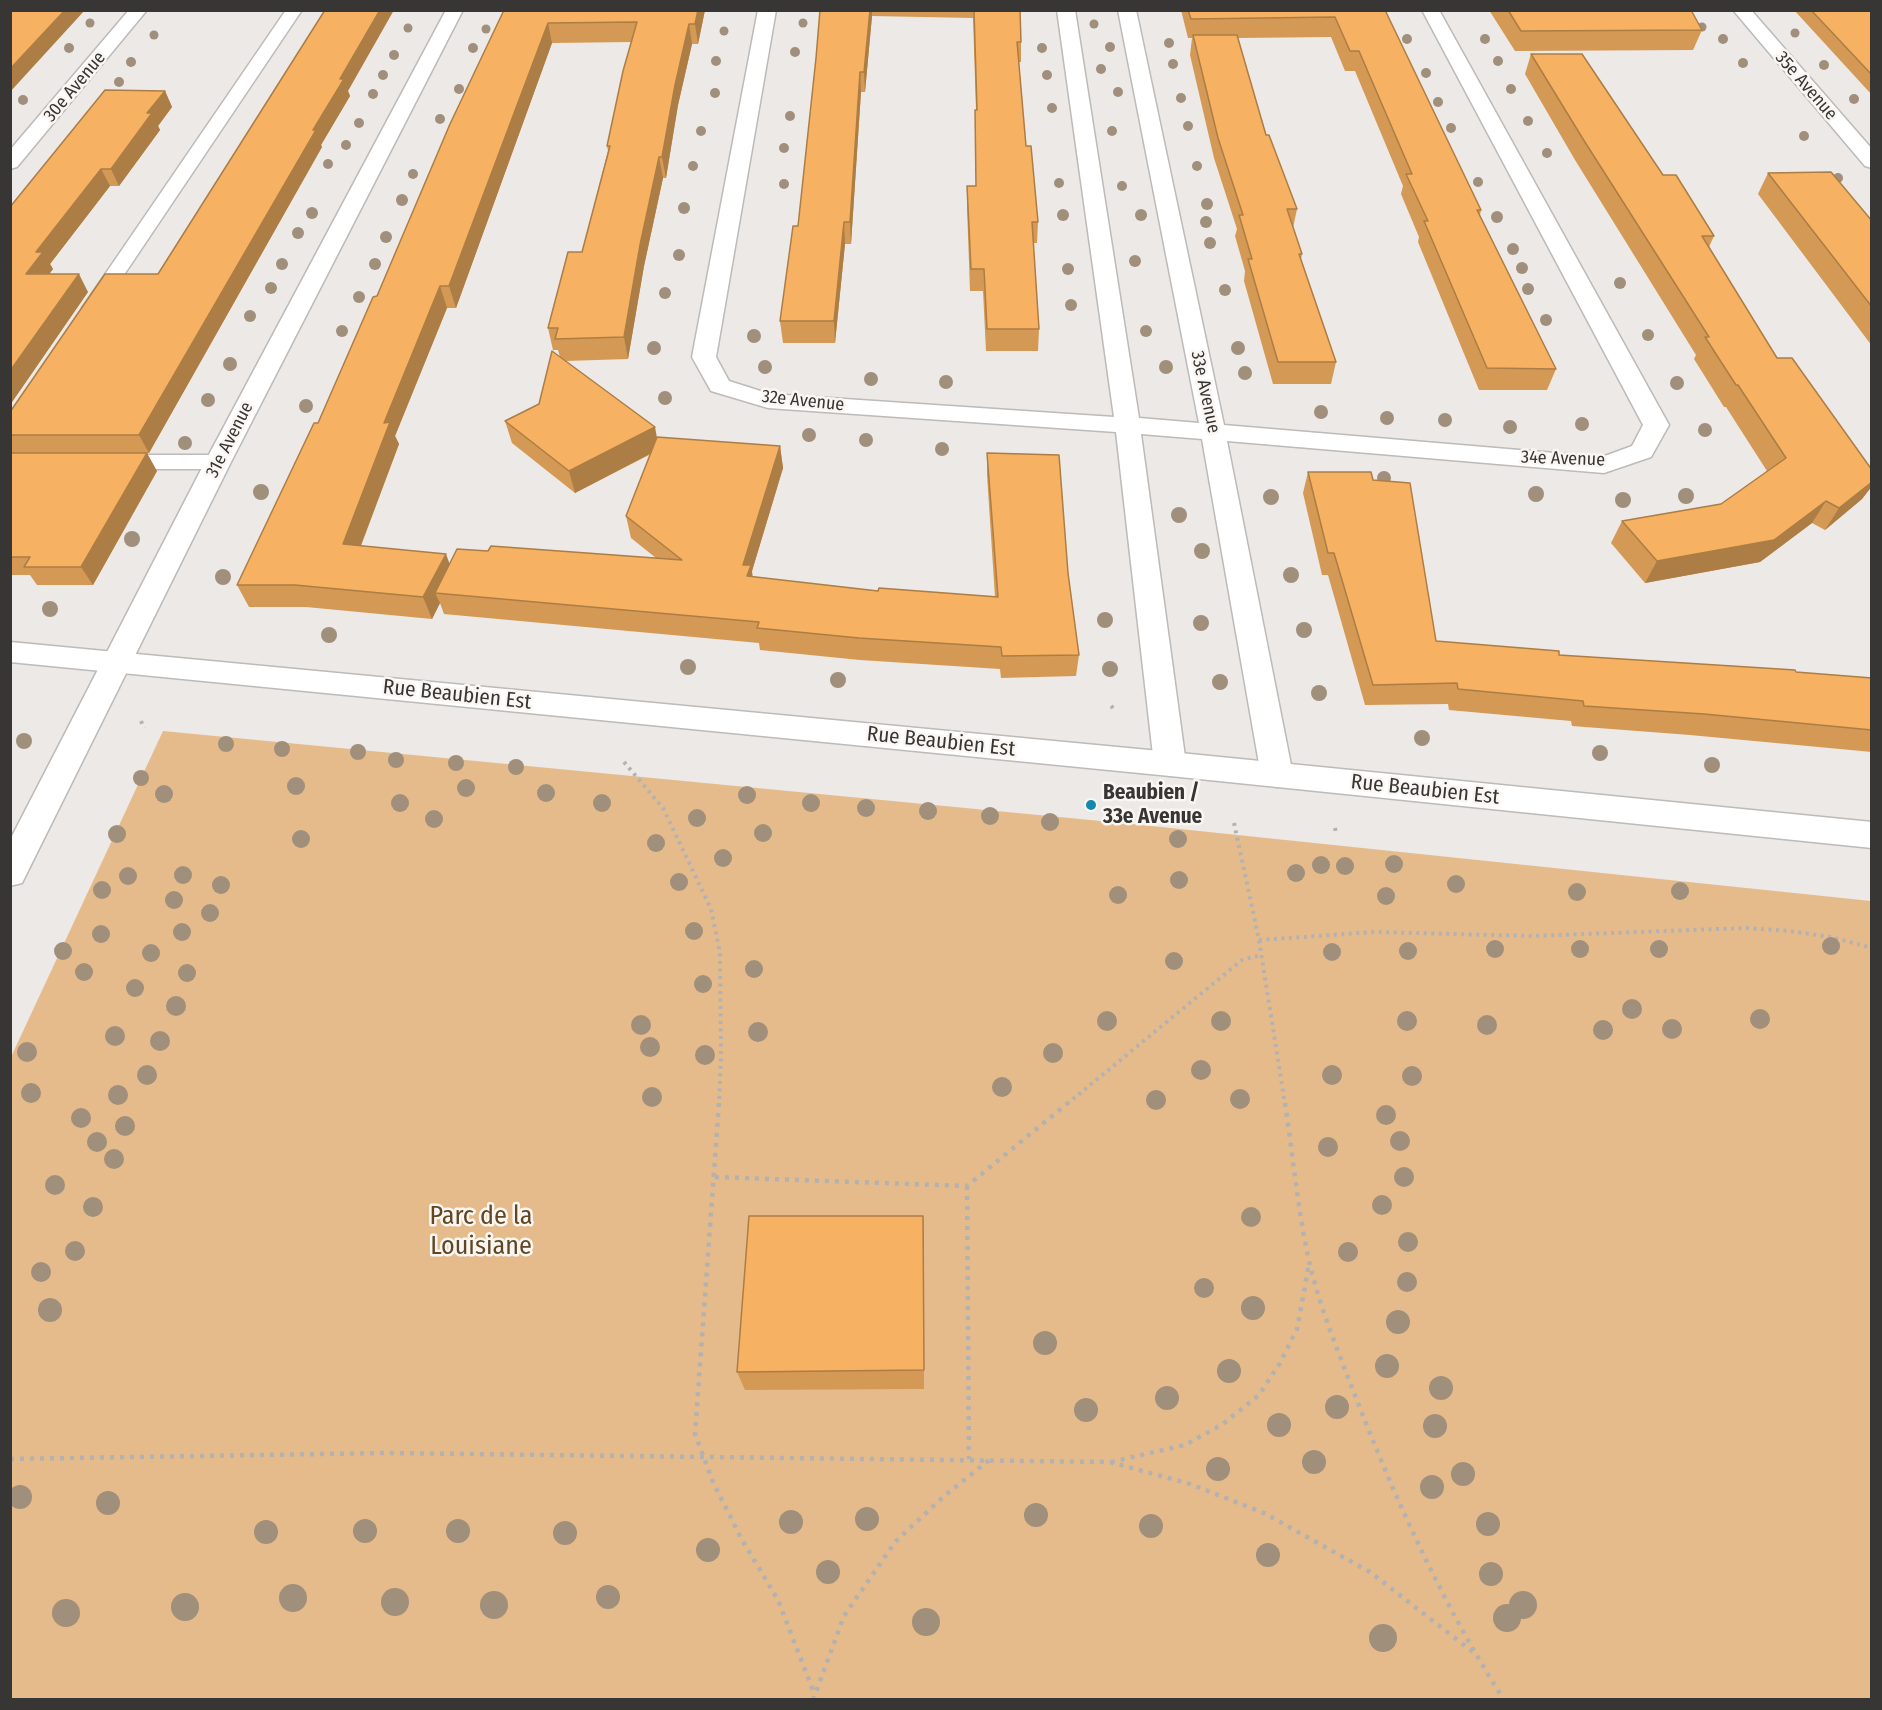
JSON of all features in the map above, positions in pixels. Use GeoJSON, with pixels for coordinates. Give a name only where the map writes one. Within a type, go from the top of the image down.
{"type":"FeatureCollection","features":[{"type":"Feature","properties":{"kind":"street","name":"30e Avenue"},"geometry":{"type":"LineString","coordinates":[[10,163],[140,10]]}},
{"type":"Feature","properties":{"kind":"street","name":"31e Avenue"},"geometry":{"type":"LineString","coordinates":[[10,873],[218,462],[455,10]]}},
{"type":"Feature","properties":{"kind":"street","name":"32e Avenue"},"geometry":{"type":"LineString","coordinates":[[767,10],[704,357],[720,386],[768,401],[1127,425]]}},
{"type":"Feature","properties":{"kind":"street"},"geometry":{"type":"LineString","coordinates":[[1066,10],[1127,425],[1170,764]]}},
{"type":"Feature","properties":{"kind":"street","name":"33e Avenue"},"geometry":{"type":"LineString","coordinates":[[1127,10],[1214,434],[1277,775]]}},
{"type":"Feature","properties":{"kind":"street","name":"34e Avenue"},"geometry":{"type":"LineString","coordinates":[[1127,425],[1604,465],[1642,451],[1656,425],[1430,10]]}},
{"type":"Feature","properties":{"kind":"street"},"geometry":{"type":"LineString","coordinates":[[1725,10],[1742,11]]}},
{"type":"Feature","properties":{"kind":"street","name":"35e Avenue"},"geometry":{"type":"LineString","coordinates":[[1742,11],[1872,162]]}},
{"type":"Feature","properties":{"kind":"street","name":"Rue Beaubien Est"},"geometry":{"type":"LineString","coordinates":[[10,652],[1170,764],[1872,835]]}},
{"type":"Feature","properties":{"kind":"lane"},"geometry":{"type":"LineString","coordinates":[[83,321],[294,10]]}},
{"type":"Feature","properties":{"kind":"lane"},"geometry":{"type":"LineString","coordinates":[[93,462],[218,462]]}},
{"type":"Feature","properties":{"kind":"path"},"geometry":{"type":"LineString","coordinates":[[141,721],[144,728]]}},
{"type":"Feature","properties":{"kind":"path"},"geometry":{"type":"LineString","coordinates":[[624,762],[663,808],[711,909],[720,964],[721,1058],[715,1177],[695,1434],[702,1457],[741,1538],[778,1600],[813,1696]]}},
{"type":"Feature","properties":{"kind":"path"},"geometry":{"type":"LineString","coordinates":[[1234,823],[1259,940],[1310,1264],[1328,1324],[1375,1448],[1422,1552],[1473,1652],[1504,1700]]}},
{"type":"Feature","properties":{"kind":"path"},"geometry":{"type":"LineString","coordinates":[[1259,940],[1361,931],[1530,936],[1709,928],[1768,929],[1846,940],[1872,948]]}},
{"type":"Feature","properties":{"kind":"path"},"geometry":{"type":"LineString","coordinates":[[715,1177],[967,1186],[1242,960],[1261,955]]}},
{"type":"Feature","properties":{"kind":"path"},"geometry":{"type":"LineString","coordinates":[[967,1186],[969,1459]]}},
{"type":"Feature","properties":{"kind":"path"},"geometry":{"type":"LineString","coordinates":[[1110,1462],[1185,1445],[1224,1424],[1259,1395],[1280,1363],[1297,1329],[1310,1264]]}},
{"type":"Feature","properties":{"kind":"path"},"geometry":{"type":"LineString","coordinates":[[10,1459],[386,1453],[1110,1462],[1190,1484],[1264,1513],[1370,1572],[1473,1652]]}},
{"type":"Feature","properties":{"kind":"path"},"geometry":{"type":"LineString","coordinates":[[813,1696],[844,1616],[895,1542],[943,1497],[990,1459]]}},
{"type":"Feature","properties":{"kind":"green space","name":"Parc de la Louisiane"},"geometry":{"type":"Polygon","coordinates":[[[163,731],[1132,824],[1871,901],[1871,1699],[11,1700],[11,1057],[163,731]]]}},
{"type":"Feature","properties":{"kind":"building"},"geometry":{"type":"Polygon","coordinates":[[[10,10],[65,10],[10,69],[10,10]]]}},
{"type":"Feature","properties":{"kind":"building"},"geometry":{"type":"Polygon","coordinates":[[[325,10],[380,10],[340,79],[344,79],[313,130],[316,130],[139,435],[10,435],[10,412],[105,274],[158,274],[325,10]]]}},
{"type":"Feature","properties":{"kind":"building"},"geometry":{"type":"Polygon","coordinates":[[[504,10],[698,10],[695,24],[689,24],[675,85],[662,157],[659,157],[640,245],[624,337],[555,339],[558,328],[548,328],[568,252],[582,252],[610,146],[607,146],[623,71],[637,22],[548,23],[449,286],[440,286],[384,423],[390,422],[343,544],[446,554],[423,597],[295,585],[237,585],[314,423],[318,423],[373,297],[377,296],[450,124],[504,10]]]}},
{"type":"Feature","properties":{"kind":"building"},"geometry":{"type":"Polygon","coordinates":[[[820,10],[870,10],[864,72],[860,72],[850,222],[844,222],[834,321],[780,321],[793,226],[798,226],[820,10]]]}},
{"type":"Feature","properties":{"kind":"building"},"geometry":{"type":"Polygon","coordinates":[[[974,10],[1020,10],[1021,42],[1017,42],[1026,146],[1031,146],[1038,222],[1032,222],[1039,329],[987,329],[984,269],[971,269],[967,186],[976,186],[975,110],[977,110],[974,10]]]}},
{"type":"Feature","properties":{"kind":"building"},"geometry":{"type":"Polygon","coordinates":[[[1188,10],[1385,10],[1481,210],[1477,210],[1556,369],[1487,368],[1424,221],[1428,221],[1406,174],[1412,174],[1359,51],[1350,51],[1335,17],[1191,19],[1188,10]]]}},
{"type":"Feature","properties":{"kind":"building"},"geometry":{"type":"Polygon","coordinates":[[[1508,10],[1691,10],[1702,30],[1521,31],[1508,10]]]}},
{"type":"Feature","properties":{"kind":"building"},"geometry":{"type":"Polygon","coordinates":[[[1811,10],[1872,10],[1872,75],[1811,10]]]}},
{"type":"Feature","properties":{"kind":"building"},"geometry":{"type":"Polygon","coordinates":[[[1193,35],[1237,35],[1266,135],[1269,135],[1297,209],[1287,209],[1302,254],[1299,254],[1336,362],[1278,362],[1248,259],[1252,259],[1239,215],[1243,215],[1218,138],[1193,35]]]}},
{"type":"Feature","properties":{"kind":"building"},"geometry":{"type":"Polygon","coordinates":[[[1531,54],[1582,54],[1663,175],[1676,175],[1714,236],[1702,236],[1777,358],[1792,358],[1872,470],[1872,482],[1839,508],[1826,501],[1774,540],[1657,561],[1622,521],[1721,504],[1786,458],[1705,337],[1709,337],[1531,54]]]}},
{"type":"Feature","properties":{"kind":"building"},"geometry":{"type":"Polygon","coordinates":[[[105,90],[165,91],[147,113],[152,113],[111,169],[101,169],[36,252],[43,252],[26,274],[79,274],[10,371],[10,207],[105,90]]]}},
{"type":"Feature","properties":{"kind":"building"},"geometry":{"type":"Polygon","coordinates":[[[1831,172],[1872,221],[1872,307],[1768,173],[1831,172]]]}},
{"type":"Feature","properties":{"kind":"building"},"geometry":{"type":"Polygon","coordinates":[[[552,351],[655,427],[569,471],[505,421],[539,404],[552,351]]]}},
{"type":"Feature","properties":{"kind":"building"},"geometry":{"type":"Polygon","coordinates":[[[657,437],[780,446],[743,565],[751,565],[747,576],[878,591],[879,588],[998,597],[987,453],[1059,455],[1068,573],[1079,655],[1002,656],[1001,647],[859,638],[757,628],[759,622],[435,593],[457,549],[488,551],[491,546],[682,560],[626,516],[657,437]]]}},
{"type":"Feature","properties":{"kind":"building"},"geometry":{"type":"Polygon","coordinates":[[[10,453],[147,453],[81,567],[24,567],[30,557],[10,557],[10,453]]]}},
{"type":"Feature","properties":{"kind":"building"},"geometry":{"type":"Polygon","coordinates":[[[1308,472],[1371,472],[1373,480],[1410,483],[1436,641],[1559,651],[1559,655],[1795,670],[1796,672],[1872,678],[1872,730],[1704,714],[1584,706],[1583,701],[1458,689],[1457,683],[1373,685],[1334,553],[1328,553],[1308,472]]]}},
{"type":"Feature","properties":{"kind":"building"},"geometry":{"type":"Polygon","coordinates":[[[749,1216],[923,1216],[924,1370],[737,1372],[749,1216]]]}},
{"type":"Feature","properties":{"kind":"place","name":"Beaubien / 33e Avenue"},"geometry":{"type":"Point","coordinates":[1091,805]}}]}
